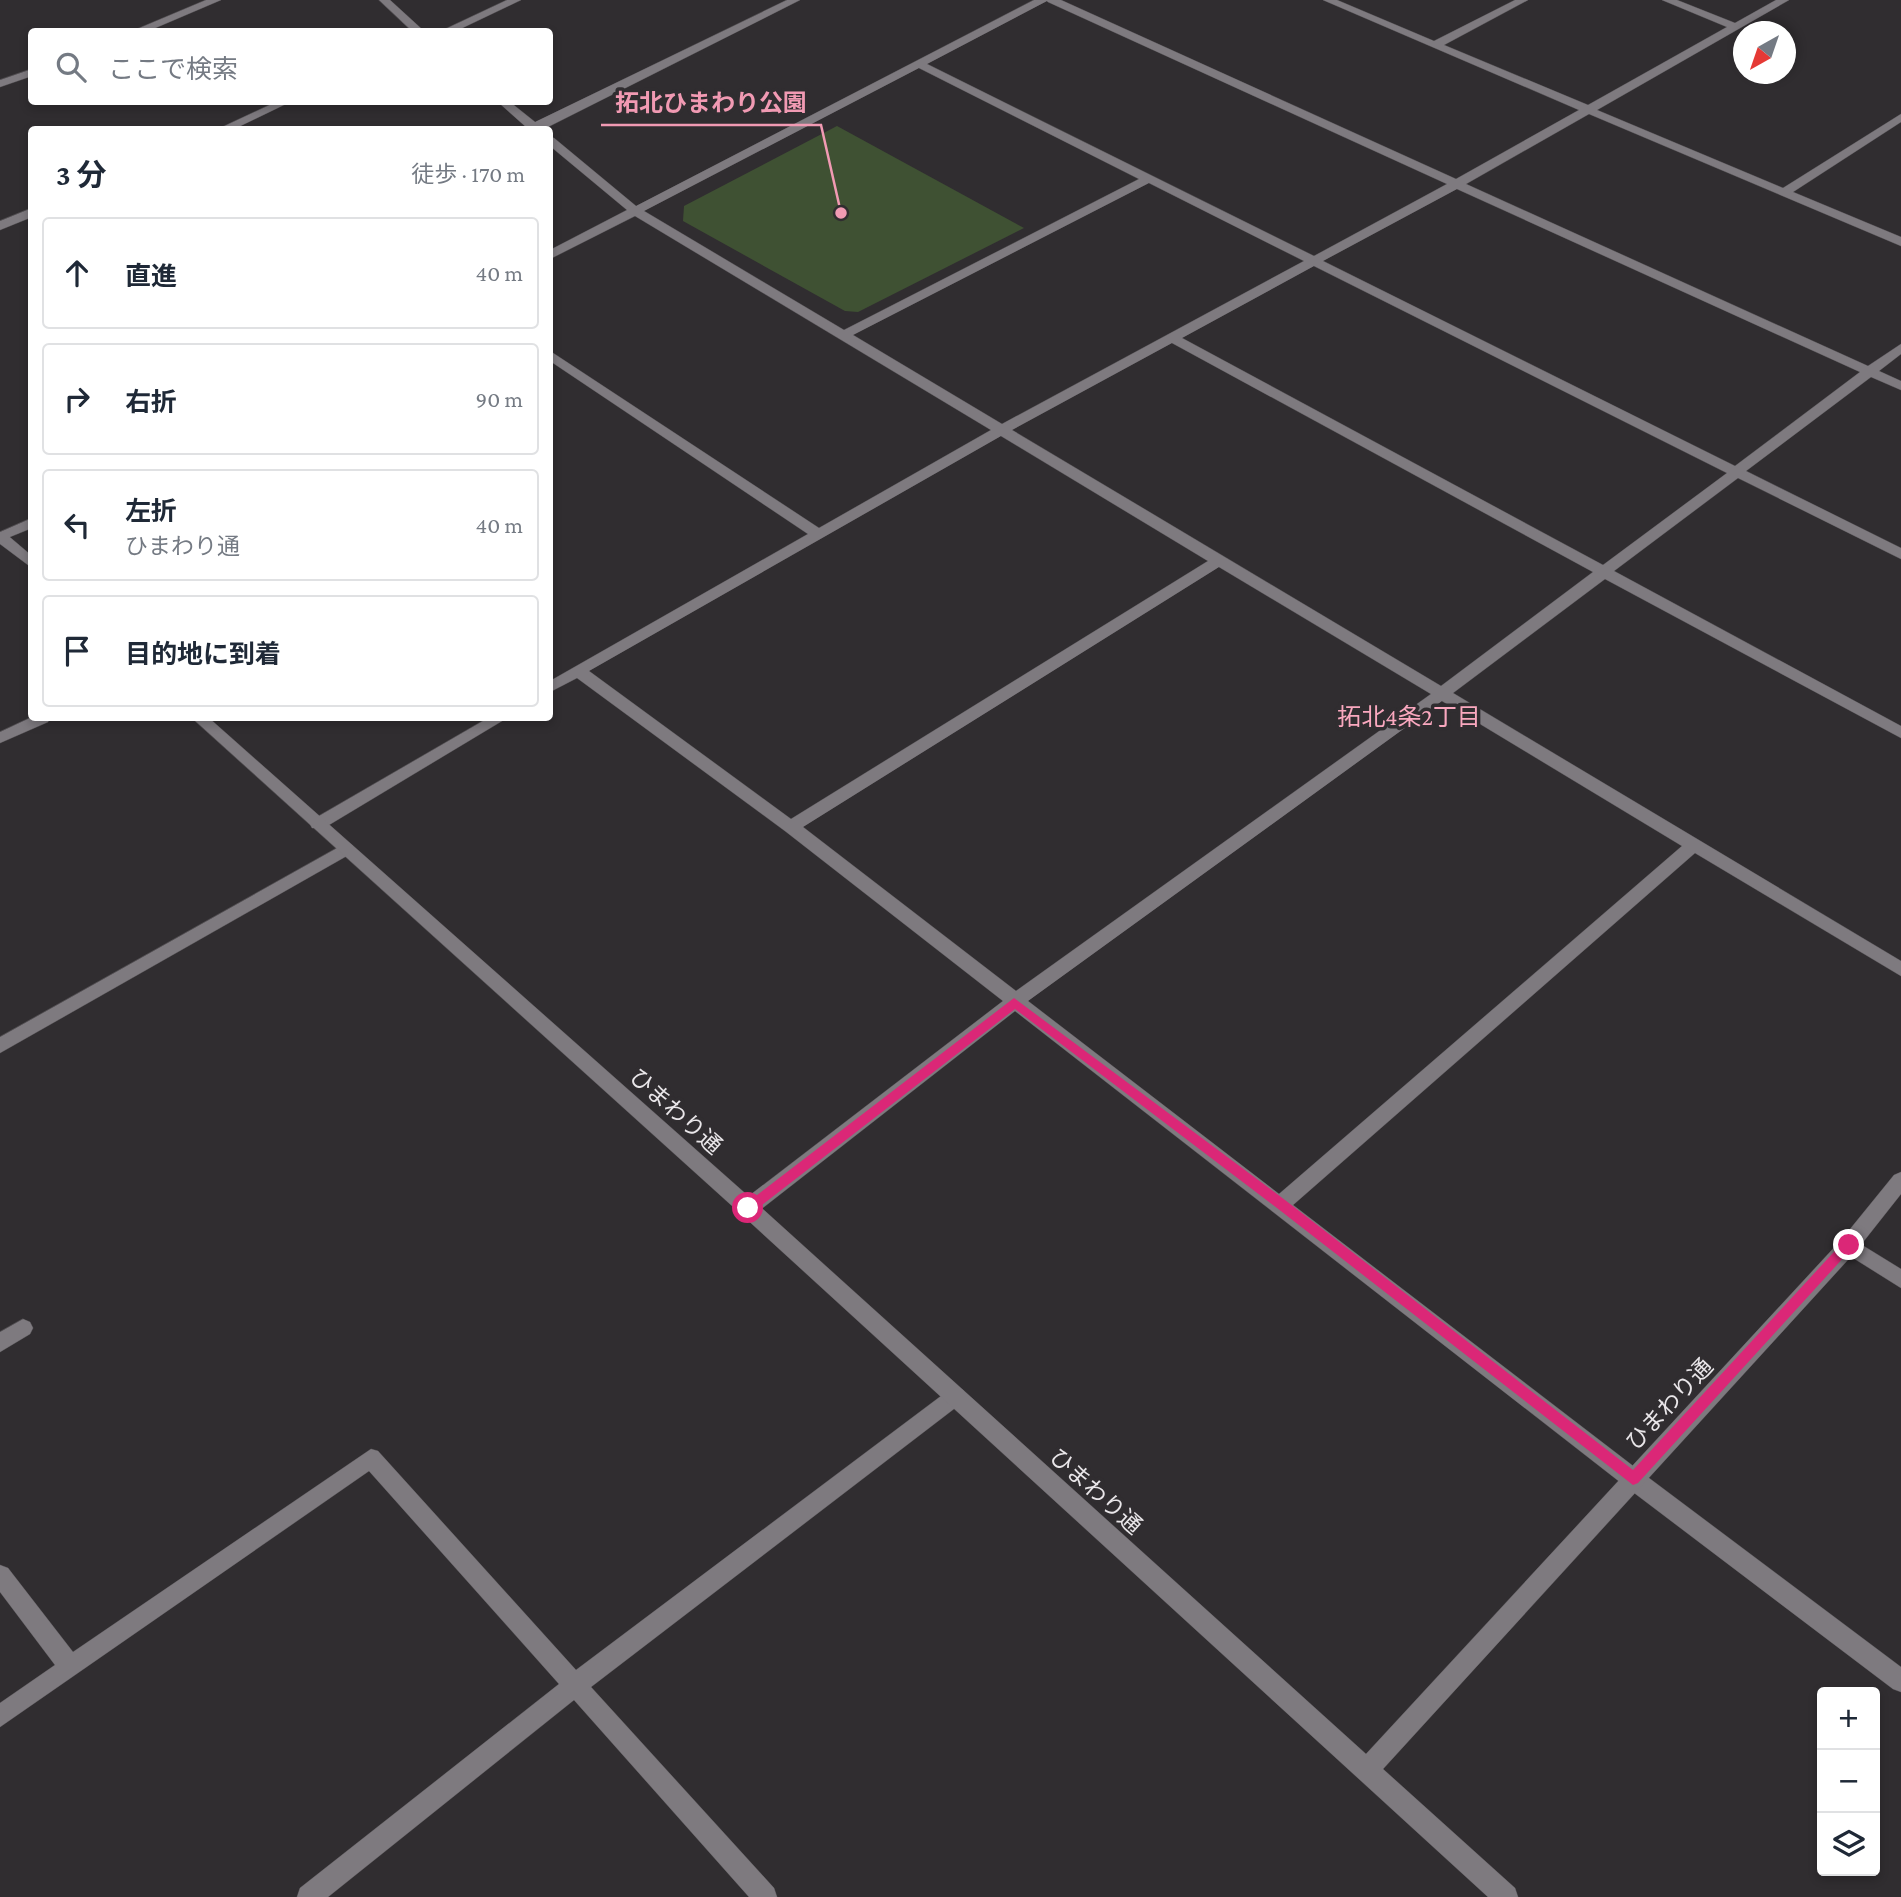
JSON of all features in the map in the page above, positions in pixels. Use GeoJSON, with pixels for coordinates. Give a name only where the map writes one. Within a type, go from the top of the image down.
{"type":"FeatureCollection","features":[{"type":"Feature","properties":{"kind":"street"},"geometry":{"type":"LineString","coordinates":[[145,28],[216,0]]}},
{"type":"Feature","properties":{"kind":"street"},"geometry":{"type":"LineString","coordinates":[[384,0],[416,28]]}},
{"type":"Feature","properties":{"kind":"street"},"geometry":{"type":"LineString","coordinates":[[453,28],[516,0]]}},
{"type":"Feature","properties":{"kind":"street"},"geometry":{"type":"LineString","coordinates":[[539,126],[795,0]]}},
{"type":"Feature","properties":{"kind":"street"},"geometry":{"type":"LineString","coordinates":[[553,253],[1042,0]]}},
{"type":"Feature","properties":{"kind":"street"},"geometry":{"type":"LineString","coordinates":[[1052,0],[1901,386]]}},
{"type":"Feature","properties":{"kind":"street"},"geometry":{"type":"LineString","coordinates":[[1328,0],[1901,242]]}},
{"type":"Feature","properties":{"kind":"street"},"geometry":{"type":"LineString","coordinates":[[1435,45],[1523,0]]}},
{"type":"Feature","properties":{"kind":"street"},"geometry":{"type":"LineString","coordinates":[[1667,0],[1733,26]]}},
{"type":"Feature","properties":{"kind":"street"},"geometry":{"type":"LineString","coordinates":[[1747,21],[1784,0]]}},
{"type":"Feature","properties":{"kind":"street"},"geometry":{"type":"LineString","coordinates":[[553,685],[1000,431],[1458,183],[1733,29]]}},
{"type":"Feature","properties":{"kind":"street"},"geometry":{"type":"LineString","coordinates":[[919,64],[1901,554]]}},
{"type":"Feature","properties":{"kind":"street"},"geometry":{"type":"LineString","coordinates":[[0,84],[28,74]]}},
{"type":"Feature","properties":{"kind":"street"},"geometry":{"type":"LineString","coordinates":[[229,126],[277,105]]}},
{"type":"Feature","properties":{"kind":"street"},"geometry":{"type":"LineString","coordinates":[[507,105],[530,126]]}},
{"type":"Feature","properties":{"kind":"street"},"geometry":{"type":"LineString","coordinates":[[1783,193],[1901,117]]}},
{"type":"Feature","properties":{"kind":"street"},"geometry":{"type":"LineString","coordinates":[[553,142],[634,210],[1901,969]]}},
{"type":"Feature","properties":{"kind":"street"},"geometry":{"type":"LineString","coordinates":[[842,336],[1148,179]]}},
{"type":"Feature","properties":{"kind":"street"},"geometry":{"type":"LineString","coordinates":[[0,226],[28,214]]}},
{"type":"Feature","properties":{"kind":"street"},"geometry":{"type":"LineString","coordinates":[[1172,338],[1901,733]]}},
{"type":"Feature","properties":{"kind":"street"},"geometry":{"type":"LineString","coordinates":[[748,1208],[1014,1002],[1443,693],[1901,348]]}},
{"type":"Feature","properties":{"kind":"street"},"geometry":{"type":"LineString","coordinates":[[553,357],[818,534]]}},
{"type":"Feature","properties":{"kind":"street"},"geometry":{"type":"LineString","coordinates":[[28,524],[1,536],[28,560]]}},
{"type":"Feature","properties":{"kind":"street"},"geometry":{"type":"LineString","coordinates":[[791,828],[1218,561]]}},
{"type":"Feature","properties":{"kind":"street"},"geometry":{"type":"LineString","coordinates":[[578,671],[791,828],[1014,1002],[1281,1204],[1633,1479],[1901,1681]]}},
{"type":"Feature","properties":{"kind":"street"},"geometry":{"type":"LineString","coordinates":[[0,738],[36,721]]}},
{"type":"Feature","properties":{"kind":"street","name":"ひまわり通"},"geometry":{"type":"LineString","coordinates":[[203,721],[748,1208],[1367,1770],[1849,1245],[1901,1180]]}},
{"type":"Feature","properties":{"kind":"street"},"geometry":{"type":"LineString","coordinates":[[318,824],[494,721]]}},
{"type":"Feature","properties":{"kind":"street"},"geometry":{"type":"LineString","coordinates":[[1281,1204],[1694,845]]}},
{"type":"Feature","properties":{"kind":"street"},"geometry":{"type":"LineString","coordinates":[[0,1046],[346,849]]}},
{"type":"Feature","properties":{"kind":"street"},"geometry":{"type":"LineString","coordinates":[[1849,1245],[1901,1280]]}},
{"type":"Feature","properties":{"kind":"street"},"geometry":{"type":"LineString","coordinates":[[0,1343],[23,1328]]}},
{"type":"Feature","properties":{"kind":"street"},"geometry":{"type":"LineString","coordinates":[[309,1897],[574,1685],[956,1396]]}},
{"type":"Feature","properties":{"kind":"street"},"geometry":{"type":"LineString","coordinates":[[0,1716],[371,1458],[765,1897]]}},
{"type":"Feature","properties":{"kind":"street"},"geometry":{"type":"LineString","coordinates":[[0,1575],[70,1667]]}},
{"type":"Feature","properties":{"kind":"street"},"geometry":{"type":"LineString","coordinates":[[1367,1770],[1506,1897]]}},
{"type":"Feature","properties":{"kind":"green space"},"geometry":{"type":"Polygon","coordinates":[[[837,126],[1024,228],[858,312],[845,311],[683,221],[684,206],[837,126]]]}},
{"type":"Feature","properties":{"kind":"place","name":"拓北ひまわり公園"},"geometry":{"type":"Point","coordinates":[841,213]}},
{"type":"Feature","properties":{"kind":"district","name":"拓北4条2丁目"},"geometry":{"type":"Point","coordinates":[1409,717]}},
{"type":"Feature","properties":{"kind":"route"},"geometry":{"type":"LineString","coordinates":[[748,1208],[1014,1002],[1281,1204],[1633,1479],[1849,1245]]}}]}
